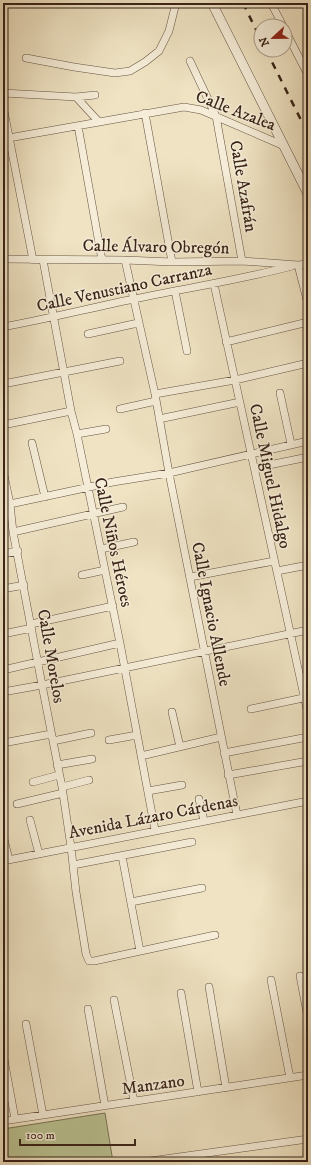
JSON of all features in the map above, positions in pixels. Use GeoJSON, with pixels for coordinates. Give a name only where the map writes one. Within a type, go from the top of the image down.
{"type":"FeatureCollection","features":[{"type":"Feature","properties":{"kind":"street"},"geometry":{"type":"LineString","coordinates":[[26,58],[115,73],[130,71],[159,51],[169,31],[176,3]]}},
{"type":"Feature","properties":{"kind":"street"},"geometry":{"type":"LineString","coordinates":[[212,3],[282,145]]}},
{"type":"Feature","properties":{"kind":"street"},"geometry":{"type":"LineString","coordinates":[[271,3],[279,18]]}},
{"type":"Feature","properties":{"kind":"street"},"geometry":{"type":"LineString","coordinates":[[293,46],[308,75]]}},
{"type":"Feature","properties":{"kind":"street","name":"Calle Azafrán"},"geometry":{"type":"LineString","coordinates":[[190,61],[216,116],[242,261]]}},
{"type":"Feature","properties":{"kind":"street"},"geometry":{"type":"LineString","coordinates":[[3,93],[76,97],[95,95]]}},
{"type":"Feature","properties":{"kind":"street"},"geometry":{"type":"LineString","coordinates":[[76,97],[99,122]]}},
{"type":"Feature","properties":{"kind":"street"},"geometry":{"type":"LineString","coordinates":[[3,106],[6,139],[33,260]]}},
{"type":"Feature","properties":{"kind":"street","name":"Calle Azalea"},"geometry":{"type":"LineString","coordinates":[[6,139],[184,107],[201,110],[282,145],[308,194]]}},
{"type":"Feature","properties":{"kind":"street"},"geometry":{"type":"LineString","coordinates":[[145,113],[172,262]]}},
{"type":"Feature","properties":{"kind":"street"},"geometry":{"type":"LineString","coordinates":[[78,126],[102,260]]}},
{"type":"Feature","properties":{"kind":"street","name":"Calle Álvaro Obregón"},"geometry":{"type":"LineString","coordinates":[[3,259],[172,262],[242,261],[298,265],[308,264]]}},
{"type":"Feature","properties":{"kind":"street","name":"Calle Niños Héroes"},"geometry":{"type":"LineString","coordinates":[[43,260],[71,411],[120,643],[155,830]]}},
{"type":"Feature","properties":{"kind":"street","name":"Calle Ignacio Allende"},"geometry":{"type":"LineString","coordinates":[[125,260],[156,398],[169,473],[237,815]]}},
{"type":"Feature","properties":{"kind":"street"},"geometry":{"type":"LineString","coordinates":[[298,265],[308,304]]}},
{"type":"Feature","properties":{"kind":"street","name":"Calle Venustiano Carranza"},"geometry":{"type":"LineString","coordinates":[[3,327],[133,299],[261,275],[298,265]]}},
{"type":"Feature","properties":{"kind":"street","name":"Calle Miguel Hidalgo"},"geometry":{"type":"LineString","coordinates":[[214,284],[274,561],[306,698],[308,714]]}},
{"type":"Feature","properties":{"kind":"street"},"geometry":{"type":"LineString","coordinates":[[175,291],[187,351]]}},
{"type":"Feature","properties":{"kind":"street"},"geometry":{"type":"LineString","coordinates":[[226,342],[308,322]]}},
{"type":"Feature","properties":{"kind":"street"},"geometry":{"type":"LineString","coordinates":[[88,334],[138,323]]}},
{"type":"Feature","properties":{"kind":"street"},"geometry":{"type":"LineString","coordinates":[[3,384],[120,361]]}},
{"type":"Feature","properties":{"kind":"street"},"geometry":{"type":"LineString","coordinates":[[120,409],[156,398],[308,363]]}},
{"type":"Feature","properties":{"kind":"street"},"geometry":{"type":"LineString","coordinates":[[280,393],[291,444]]}},
{"type":"Feature","properties":{"kind":"street"},"geometry":{"type":"LineString","coordinates":[[160,419],[240,402]]}},
{"type":"Feature","properties":{"kind":"street"},"geometry":{"type":"LineString","coordinates":[[3,425],[71,411]]}},
{"type":"Feature","properties":{"kind":"street"},"geometry":{"type":"LineString","coordinates":[[77,434],[106,429]]}},
{"type":"Feature","properties":{"kind":"street"},"geometry":{"type":"LineString","coordinates":[[10,504],[113,482],[169,473],[308,441]]}},
{"type":"Feature","properties":{"kind":"street"},"geometry":{"type":"LineString","coordinates":[[32,443],[45,497]]}},
{"type":"Feature","properties":{"kind":"street"},"geometry":{"type":"LineString","coordinates":[[254,468],[308,457]]}},
{"type":"Feature","properties":{"kind":"street","name":"Calle Morelos"},"geometry":{"type":"LineString","coordinates":[[3,470],[10,504],[13,532],[18,551],[72,847],[76,892],[86,954],[89,961],[140,951]]}},
{"type":"Feature","properties":{"kind":"street"},"geometry":{"type":"LineString","coordinates":[[13,532],[123,507]]}},
{"type":"Feature","properties":{"kind":"street"},"geometry":{"type":"LineString","coordinates":[[100,549],[134,542]]}},
{"type":"Feature","properties":{"kind":"street"},"geometry":{"type":"LineString","coordinates":[[3,554],[18,551]]}},
{"type":"Feature","properties":{"kind":"street"},"geometry":{"type":"LineString","coordinates":[[190,577],[274,561]]}},
{"type":"Feature","properties":{"kind":"street"},"geometry":{"type":"LineString","coordinates":[[277,571],[308,565]]}},
{"type":"Feature","properties":{"kind":"street"},"geometry":{"type":"LineString","coordinates":[[82,575],[105,570]]}},
{"type":"Feature","properties":{"kind":"street"},"geometry":{"type":"LineString","coordinates":[[3,589],[24,585]]}},
{"type":"Feature","properties":{"kind":"street"},"geometry":{"type":"LineString","coordinates":[[3,634],[112,606]]}},
{"type":"Feature","properties":{"kind":"street"},"geometry":{"type":"LineString","coordinates":[[3,692],[308,630]]}},
{"type":"Feature","properties":{"kind":"street"},"geometry":{"type":"LineString","coordinates":[[3,670],[120,643]]}},
{"type":"Feature","properties":{"kind":"street"},"geometry":{"type":"LineString","coordinates":[[251,709],[306,698]]}},
{"type":"Feature","properties":{"kind":"street"},"geometry":{"type":"LineString","coordinates":[[172,712],[180,747]]}},
{"type":"Feature","properties":{"kind":"street"},"geometry":{"type":"LineString","coordinates":[[3,743],[91,733]]}},
{"type":"Feature","properties":{"kind":"street"},"geometry":{"type":"LineString","coordinates":[[109,740],[137,735]]}},
{"type":"Feature","properties":{"kind":"street"},"geometry":{"type":"LineString","coordinates":[[141,756],[221,737]]}},
{"type":"Feature","properties":{"kind":"street"},"geometry":{"type":"LineString","coordinates":[[224,753],[308,737]]}},
{"type":"Feature","properties":{"kind":"street"},"geometry":{"type":"LineString","coordinates":[[57,765],[92,759]]}},
{"type":"Feature","properties":{"kind":"street"},"geometry":{"type":"LineString","coordinates":[[228,775],[308,761]]}},
{"type":"Feature","properties":{"kind":"street"},"geometry":{"type":"LineString","coordinates":[[33,782],[59,775]]}},
{"type":"Feature","properties":{"kind":"street"},"geometry":{"type":"LineString","coordinates":[[16,804],[89,780]]}},
{"type":"Feature","properties":{"kind":"street"},"geometry":{"type":"LineString","coordinates":[[148,791],[182,785]]}},
{"type":"Feature","properties":{"kind":"street"},"geometry":{"type":"LineString","coordinates":[[199,799],[204,821]]}},
{"type":"Feature","properties":{"kind":"street","name":"Avenida Lázaro Cárdenas"},"geometry":{"type":"LineString","coordinates":[[6,860],[308,801]]}},
{"type":"Feature","properties":{"kind":"street"},"geometry":{"type":"LineString","coordinates":[[30,820],[39,854]]}},
{"type":"Feature","properties":{"kind":"street"},"geometry":{"type":"LineString","coordinates":[[3,835],[6,860]]}},
{"type":"Feature","properties":{"kind":"street"},"geometry":{"type":"LineString","coordinates":[[73,865],[192,842]]}},
{"type":"Feature","properties":{"kind":"street"},"geometry":{"type":"LineString","coordinates":[[122,856],[132,902],[140,951],[215,935]]}},
{"type":"Feature","properties":{"kind":"street"},"geometry":{"type":"LineString","coordinates":[[132,902],[202,888]]}},
{"type":"Feature","properties":{"kind":"street"},"geometry":{"type":"LineString","coordinates":[[300,976],[308,1018]]}},
{"type":"Feature","properties":{"kind":"street"},"geometry":{"type":"LineString","coordinates":[[271,980],[290,1078]]}},
{"type":"Feature","properties":{"kind":"street"},"geometry":{"type":"LineString","coordinates":[[209,986],[226,1088]]}},
{"type":"Feature","properties":{"kind":"street"},"geometry":{"type":"LineString","coordinates":[[181,993],[198,1092]]}},
{"type":"Feature","properties":{"kind":"street"},"geometry":{"type":"LineString","coordinates":[[114,1000],[134,1101]]}},
{"type":"Feature","properties":{"kind":"street"},"geometry":{"type":"LineString","coordinates":[[88,1009],[105,1106]]}},
{"type":"Feature","properties":{"kind":"street"},"geometry":{"type":"LineString","coordinates":[[26,1024],[43,1115]]}},
{"type":"Feature","properties":{"kind":"street"},"geometry":{"type":"LineString","coordinates":[[3,1054],[15,1119]]}},
{"type":"Feature","properties":{"kind":"street","name":"Manzano"},"geometry":{"type":"LineString","coordinates":[[3,1121],[308,1075]]}},
{"type":"Feature","properties":{"kind":"street"},"geometry":{"type":"LineString","coordinates":[[143,1162],[308,1139]]}},
{"type":"Feature","properties":{"kind":"green space"},"geometry":{"type":"Polygon","coordinates":[[[105,1113],[113,1162],[3,1162],[3,1129],[105,1113]]]}},
{"type":"Feature","properties":{"kind":"railway"},"geometry":{"type":"LineString","coordinates":[[243,3],[253,24]]}},
{"type":"Feature","properties":{"kind":"railway"},"geometry":{"type":"LineString","coordinates":[[270,58],[308,134]]}}]}
